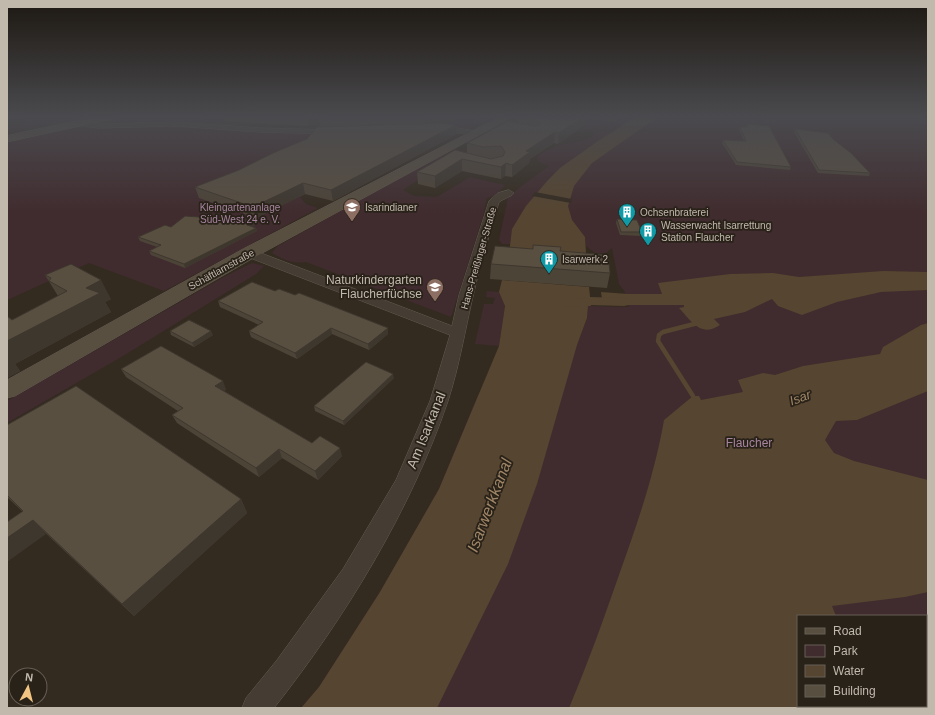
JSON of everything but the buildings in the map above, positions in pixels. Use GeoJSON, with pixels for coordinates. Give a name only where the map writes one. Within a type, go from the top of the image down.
{"type":"FeatureCollection","features":[{"type":"Feature","properties":{"kind":"street","name":"Schäftlarnstraße"},"geometry":{"type":"LineString","coordinates":[[7,390],[249,252],[446,149]]}},
{"type":"Feature","properties":{"kind":"street"},"geometry":{"type":"LineString","coordinates":[[439,153],[455,156]]}},
{"type":"Feature","properties":{"kind":"street","name":"Hans-Preißinger-Straße"},"geometry":{"type":"LineString","coordinates":[[458,333],[466,295],[494,201],[502,195],[509,193]]}},
{"type":"Feature","properties":{"kind":"street"},"geometry":{"type":"LineString","coordinates":[[249,252],[458,333]]}},
{"type":"Feature","properties":{"kind":"street","name":"Am Isarkanal"},"geometry":{"type":"LineString","coordinates":[[256,708],[287,670],[352,577],[405,483],[439,401],[458,333]]}},
{"type":"Feature","properties":{"kind":"green space","name":"Kleingartenanlage Süd-West 24 e. V."},"geometry":{"type":"Polygon","coordinates":[[[7,149],[400,149],[300,197],[306,204],[318,208],[164,291],[89,263],[7,300],[7,149]]]}},
{"type":"Feature","properties":{"kind":"green space","name":"Flaucher"},"geometry":{"type":"Polygon","coordinates":[[[549,149],[928,149],[928,708],[301,708],[319,687],[380,592],[439,489],[478,395],[577,345],[587,318],[588,306],[629,307],[625,292],[619,284],[612,248],[606,253],[595,253],[586,246],[585,239],[512,233],[510,244],[502,244],[499,240],[508,198],[520,187],[549,166],[541,163],[537,159],[538,155],[549,149]]]}},
{"type":"Feature","properties":{"kind":"green space"},"geometry":{"type":"Polygon","coordinates":[[[440,155],[451,158],[403,190],[414,196],[437,197],[470,177],[505,185],[496,195],[487,198],[483,216],[451,317],[306,262],[289,261],[272,253],[278,246],[440,155]]]}},
{"type":"Feature","properties":{"kind":"green space"},"geometry":{"type":"Polygon","coordinates":[[[252,263],[264,266],[256,274],[123,356],[7,423],[7,401],[222,278],[252,263]]]}},
{"type":"Feature","properties":{"kind":"green space"},"geometry":{"type":"Polygon","coordinates":[[[487,291],[499,292],[505,306],[499,346],[475,344],[484,304],[493,304],[495,298],[486,297],[487,291]]]}},
{"type":"Feature","properties":{"kind":"water"},"geometry":{"type":"Polygon","coordinates":[[[586,149],[611,149],[592,163],[574,186],[568,206],[572,220],[585,237],[587,268],[508,262],[512,229],[526,206],[560,168],[586,149]]]}},
{"type":"Feature","properties":{"kind":"water"},"geometry":{"type":"Polygon","coordinates":[[[883,271],[928,272],[928,290],[881,292],[837,302],[802,315],[778,306],[772,299],[745,312],[714,319],[720,325],[713,329],[707,330],[702,329],[692,323],[679,308],[684,307],[684,305],[603,305],[601,292],[662,294],[658,283],[730,274],[773,273],[799,277],[883,271]]]}},
{"type":"Feature","properties":{"kind":"water","name":"Isarwerkkanal"},"geometry":{"type":"Polygon","coordinates":[[[502,280],[589,287],[591,306],[588,306],[587,318],[577,345],[537,484],[508,564],[437,708],[301,708],[319,687],[380,592],[439,489],[499,346],[505,306],[499,292],[502,280]]]}},
{"type":"Feature","properties":{"kind":"water","name":"Isar"},"geometry":{"type":"Polygon","coordinates":[[[928,323],[928,391],[857,420],[836,421],[825,440],[834,453],[854,461],[928,480],[928,592],[905,597],[832,606],[836,615],[797,615],[797,707],[927,707],[928,694],[928,708],[569,708],[596,640],[627,553],[651,478],[664,420],[693,396],[699,396],[701,400],[743,392],[738,380],[763,373],[775,375],[803,366],[880,354],[883,347],[921,325],[928,323]]]}},
{"type":"Feature","properties":{"kind":"pier"},"geometry":{"type":"Polygon","coordinates":[[[535,192],[572,199],[571,203],[532,196],[535,192]]]}},
{"type":"Feature","properties":{"kind":"waterway"},"geometry":{"type":"LineString","coordinates":[[569,303],[590,301],[624,302]]}},
{"type":"Feature","properties":{"kind":"waterway"},"geometry":{"type":"LineString","coordinates":[[693,396],[658,341],[659,335],[663,332],[698,323]]}},
{"type":"Feature","properties":{"kind":"place","name":"Isarindianer"},"geometry":{"type":"Point","coordinates":[352,222]}},
{"type":"Feature","properties":{"kind":"place","name":"Ochsenbraterei"},"geometry":{"type":"Point","coordinates":[627,227]}},
{"type":"Feature","properties":{"kind":"place","name":"Wasserwacht Isarrettung Station Flaucher"},"geometry":{"type":"Point","coordinates":[648,246]}},
{"type":"Feature","properties":{"kind":"place","name":"Isarwerk 2"},"geometry":{"type":"Point","coordinates":[549,274]}},
{"type":"Feature","properties":{"kind":"place","name":"Naturkindergarten Flaucherfüchse"},"geometry":{"type":"Point","coordinates":[435,302]}}]}
